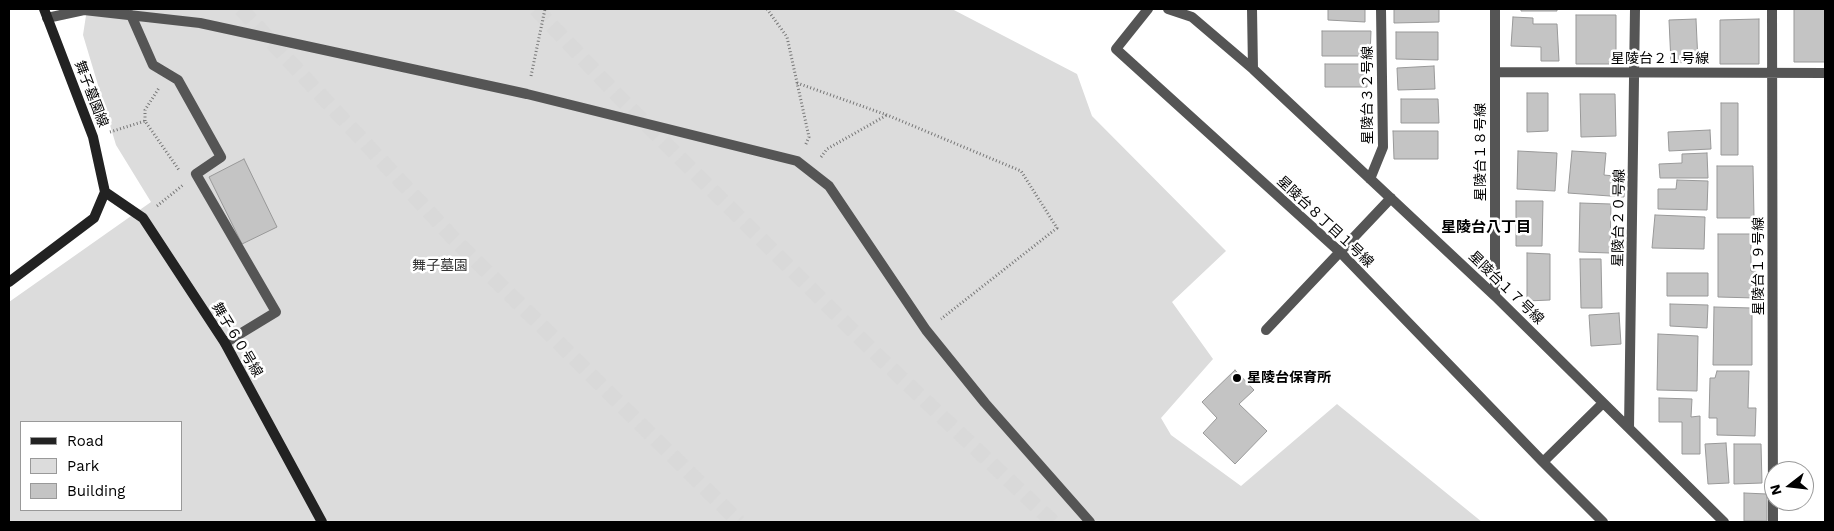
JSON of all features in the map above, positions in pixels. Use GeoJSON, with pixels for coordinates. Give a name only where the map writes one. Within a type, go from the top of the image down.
{"type":"FeatureCollection","features":[{"type":"Feature","properties":{"kind":"street"},"geometry":{"type":"LineString","coordinates":[[45,14],[84,9],[200,23],[527,94],[797,161],[829,186],[926,330],[985,403],[1090,522]]}},
{"type":"Feature","properties":{"kind":"street","name":"星陵台８丁目１号線"},"geometry":{"type":"LineString","coordinates":[[1148,9],[1116,49],[1341,253],[1603,522]]}},
{"type":"Feature","properties":{"kind":"street","name":"星陵台１７号線"},"geometry":{"type":"LineString","coordinates":[[1168,9],[1192,17],[1253,69],[1495,296],[1602,404],[1629,428],[1724,522]]}},
{"type":"Feature","properties":{"kind":"street"},"geometry":{"type":"LineString","coordinates":[[1252,9],[1253,69]]}},
{"type":"Feature","properties":{"kind":"street","name":"星陵台３２号線"},"geometry":{"type":"LineString","coordinates":[[1370,179],[1383,147],[1381,9]]}},
{"type":"Feature","properties":{"kind":"street","name":"星陵台１８号線"},"geometry":{"type":"LineString","coordinates":[[1495,9],[1495,296]]}},
{"type":"Feature","properties":{"kind":"street","name":"星陵台２０号線"},"geometry":{"type":"LineString","coordinates":[[1629,428],[1635,9]]}},
{"type":"Feature","properties":{"kind":"street","name":"星陵台１９号線"},"geometry":{"type":"LineString","coordinates":[[1772,9],[1773,522]]}},
{"type":"Feature","properties":{"kind":"street","name":"舞子墓園線"},"geometry":{"type":"LineString","coordinates":[[45,14],[93,137],[105,192]]}},
{"type":"Feature","properties":{"kind":"street"},"geometry":{"type":"LineString","coordinates":[[131,15],[153,65],[178,80],[221,157],[196,174],[276,312],[225,343]]}},
{"type":"Feature","properties":{"kind":"street","name":"星陵台２１号線"},"geometry":{"type":"LineString","coordinates":[[1495,72],[1825,73]]}},
{"type":"Feature","properties":{"kind":"street"},"geometry":{"type":"LineString","coordinates":[[9,282],[94,218],[105,192]]}},
{"type":"Feature","properties":{"kind":"street","name":"舞子６０号線"},"geometry":{"type":"LineString","coordinates":[[105,192],[143,218],[225,343],[322,522]]}},
{"type":"Feature","properties":{"kind":"street"},"geometry":{"type":"LineString","coordinates":[[1266,330],[1341,253],[1391,198]]}},
{"type":"Feature","properties":{"kind":"street"},"geometry":{"type":"LineString","coordinates":[[1544,462],[1602,404]]}},
{"type":"Feature","properties":{"kind":"path"},"geometry":{"type":"LineString","coordinates":[[527,94],[545,9]]}},
{"type":"Feature","properties":{"kind":"path"},"geometry":{"type":"LineString","coordinates":[[767,9],[787,37],[809,137],[797,161]]}},
{"type":"Feature","properties":{"kind":"path"},"geometry":{"type":"LineString","coordinates":[[169,74],[145,110],[145,120],[187,182]]}},
{"type":"Feature","properties":{"kind":"path"},"geometry":{"type":"LineString","coordinates":[[797,83],[887,115],[1021,171],[1057,228],[926,330]]}},
{"type":"Feature","properties":{"kind":"path"},"geometry":{"type":"LineString","coordinates":[[810,171],[827,149],[887,115]]}},
{"type":"Feature","properties":{"kind":"path"},"geometry":{"type":"LineString","coordinates":[[93,137],[145,120]]}},
{"type":"Feature","properties":{"kind":"path"},"geometry":{"type":"LineString","coordinates":[[143,218],[196,174]]}},
{"type":"Feature","properties":{"kind":"green space","name":"舞子墓園"},"geometry":{"type":"Polygon","coordinates":[[[87,9],[952,9],[1077,74],[1092,116],[1226,251],[1172,302],[1213,359],[1161,418],[1171,435],[1241,486],[1337,404],[1482,522],[9,522],[9,302],[151,202],[116,145],[83,35],[87,9]]]}},
{"type":"Feature","properties":{"kind":"building"},"geometry":{"type":"Polygon","coordinates":[[[1328,9],[1365,9],[1365,22],[1328,20],[1328,9]]]}},
{"type":"Feature","properties":{"kind":"building"},"geometry":{"type":"Polygon","coordinates":[[[1394,9],[1439,9],[1439,22],[1394,23],[1394,9]]]}},
{"type":"Feature","properties":{"kind":"building"},"geometry":{"type":"Polygon","coordinates":[[[1521,9],[1557,9],[1557,11],[1521,11],[1521,9]]]}},
{"type":"Feature","properties":{"kind":"building"},"geometry":{"type":"Polygon","coordinates":[[[1794,9],[1825,9],[1825,62],[1794,62],[1794,9]]]}},
{"type":"Feature","properties":{"kind":"building"},"geometry":{"type":"Polygon","coordinates":[[[1576,15],[1616,15],[1616,64],[1576,64],[1576,15]]]}},
{"type":"Feature","properties":{"kind":"building"},"geometry":{"type":"Polygon","coordinates":[[[1513,17],[1533,18],[1533,24],[1557,24],[1559,61],[1541,61],[1541,47],[1511,46],[1513,17]]]}},
{"type":"Feature","properties":{"kind":"building"},"geometry":{"type":"Polygon","coordinates":[[[1696,19],[1698,62],[1671,63],[1669,20],[1696,19]]]}},
{"type":"Feature","properties":{"kind":"building"},"geometry":{"type":"Polygon","coordinates":[[[1759,19],[1759,64],[1720,64],[1720,20],[1759,19]]]}},
{"type":"Feature","properties":{"kind":"building"},"geometry":{"type":"Polygon","coordinates":[[[1322,31],[1371,31],[1370,56],[1322,56],[1322,31]]]}},
{"type":"Feature","properties":{"kind":"building"},"geometry":{"type":"Polygon","coordinates":[[[1396,32],[1438,32],[1438,60],[1396,59],[1396,32]]]}},
{"type":"Feature","properties":{"kind":"building"},"geometry":{"type":"Polygon","coordinates":[[[1325,64],[1366,64],[1367,87],[1325,87],[1325,64]]]}},
{"type":"Feature","properties":{"kind":"building"},"geometry":{"type":"Polygon","coordinates":[[[1434,66],[1435,89],[1398,90],[1397,68],[1434,66]]]}},
{"type":"Feature","properties":{"kind":"building"},"geometry":{"type":"Polygon","coordinates":[[[1527,93],[1548,93],[1548,131],[1527,132],[1527,93]]]}},
{"type":"Feature","properties":{"kind":"building"},"geometry":{"type":"Polygon","coordinates":[[[1580,94],[1615,94],[1616,136],[1581,137],[1580,94]]]}},
{"type":"Feature","properties":{"kind":"building"},"geometry":{"type":"Polygon","coordinates":[[[1401,99],[1438,99],[1439,123],[1401,123],[1401,99]]]}},
{"type":"Feature","properties":{"kind":"building"},"geometry":{"type":"Polygon","coordinates":[[[1721,103],[1738,103],[1738,155],[1721,155],[1721,103]]]}},
{"type":"Feature","properties":{"kind":"building"},"geometry":{"type":"Polygon","coordinates":[[[1710,130],[1711,149],[1669,151],[1668,132],[1710,130]]]}},
{"type":"Feature","properties":{"kind":"building"},"geometry":{"type":"Polygon","coordinates":[[[1393,131],[1438,131],[1438,159],[1394,159],[1393,131]]]}},
{"type":"Feature","properties":{"kind":"building"},"geometry":{"type":"Polygon","coordinates":[[[1518,151],[1557,153],[1555,191],[1517,189],[1518,151]]]}},
{"type":"Feature","properties":{"kind":"building"},"geometry":{"type":"Polygon","coordinates":[[[1572,151],[1606,153],[1604,175],[1625,177],[1624,197],[1568,193],[1572,151]]]}},
{"type":"Feature","properties":{"kind":"building"},"geometry":{"type":"Polygon","coordinates":[[[1707,153],[1708,178],[1660,178],[1659,164],[1682,163],[1682,154],[1707,153]]]}},
{"type":"Feature","properties":{"kind":"building"},"geometry":{"type":"Polygon","coordinates":[[[244,159],[277,227],[242,244],[209,177],[244,159]]]}},
{"type":"Feature","properties":{"kind":"building"},"geometry":{"type":"Polygon","coordinates":[[[1717,166],[1753,166],[1754,218],[1717,218],[1717,166]]]}},
{"type":"Feature","properties":{"kind":"building"},"geometry":{"type":"Polygon","coordinates":[[[1677,180],[1708,181],[1707,210],[1658,209],[1658,189],[1676,189],[1677,180]]]}},
{"type":"Feature","properties":{"kind":"building"},"geometry":{"type":"Polygon","coordinates":[[[1516,201],[1543,201],[1542,246],[1516,246],[1516,201]]]}},
{"type":"Feature","properties":{"kind":"building"},"geometry":{"type":"Polygon","coordinates":[[[1580,203],[1611,204],[1610,253],[1579,252],[1580,203]]]}},
{"type":"Feature","properties":{"kind":"building"},"geometry":{"type":"Polygon","coordinates":[[[1655,215],[1705,217],[1704,249],[1652,248],[1655,215]]]}},
{"type":"Feature","properties":{"kind":"building"},"geometry":{"type":"Polygon","coordinates":[[[1718,234],[1751,234],[1751,271],[1756,271],[1756,298],[1718,297],[1718,234]]]}},
{"type":"Feature","properties":{"kind":"building"},"geometry":{"type":"Polygon","coordinates":[[[1527,253],[1550,254],[1550,300],[1527,301],[1527,253]]]}},
{"type":"Feature","properties":{"kind":"building"},"geometry":{"type":"Polygon","coordinates":[[[1580,259],[1601,259],[1602,308],[1581,308],[1580,259]]]}},
{"type":"Feature","properties":{"kind":"building"},"geometry":{"type":"Polygon","coordinates":[[[1667,273],[1708,273],[1708,296],[1667,296],[1667,273]]]}},
{"type":"Feature","properties":{"kind":"building"},"geometry":{"type":"Polygon","coordinates":[[[1670,304],[1708,305],[1707,328],[1670,326],[1670,304]]]}},
{"type":"Feature","properties":{"kind":"building"},"geometry":{"type":"Polygon","coordinates":[[[1714,307],[1752,308],[1752,365],[1713,365],[1714,307]]]}},
{"type":"Feature","properties":{"kind":"building"},"geometry":{"type":"Polygon","coordinates":[[[1619,313],[1621,344],[1591,346],[1589,315],[1619,313]]]}},
{"type":"Feature","properties":{"kind":"building"},"geometry":{"type":"Polygon","coordinates":[[[1658,334],[1698,336],[1697,391],[1657,390],[1658,334]]]}},
{"type":"Feature","properties":{"kind":"building"},"geometry":{"type":"Polygon","coordinates":[[[1235,370],[1254,390],[1239,404],[1267,431],[1235,464],[1203,433],[1217,418],[1202,402],[1235,370]]]}},
{"type":"Feature","properties":{"kind":"building"},"geometry":{"type":"Polygon","coordinates":[[[1717,371],[1749,371],[1748,408],[1756,408],[1755,436],[1717,435],[1717,418],[1709,418],[1710,378],[1715,378],[1717,371]]]}},
{"type":"Feature","properties":{"kind":"building"},"geometry":{"type":"Polygon","coordinates":[[[1659,398],[1692,399],[1691,417],[1700,416],[1700,454],[1682,454],[1682,422],[1659,422],[1659,398]]]}},
{"type":"Feature","properties":{"kind":"building"},"geometry":{"type":"Polygon","coordinates":[[[1726,443],[1729,483],[1708,484],[1705,444],[1726,443]]]}},
{"type":"Feature","properties":{"kind":"building"},"geometry":{"type":"Polygon","coordinates":[[[1734,444],[1761,444],[1762,483],[1734,484],[1734,444]]]}},
{"type":"Feature","properties":{"kind":"building"},"geometry":{"type":"Polygon","coordinates":[[[1744,493],[1764,494],[1764,511],[1767,511],[1767,521],[1744,521],[1744,493]]]}},
{"type":"Feature","properties":{"kind":"tunnel"},"geometry":{"type":"LineString","coordinates":[[241,9],[454,239],[739,522]]}},
{"type":"Feature","properties":{"kind":"tunnel"},"geometry":{"type":"LineString","coordinates":[[536,9],[618,96],[877,355],[1053,522]]}},
{"type":"Feature","properties":{"kind":"place","name":"星陵台保育所"},"geometry":{"type":"Point","coordinates":[1237,378]}},
{"type":"Feature","properties":{"kind":"district","name":"星陵台八丁目"},"geometry":{"type":"Point","coordinates":[1486,228]}}]}
